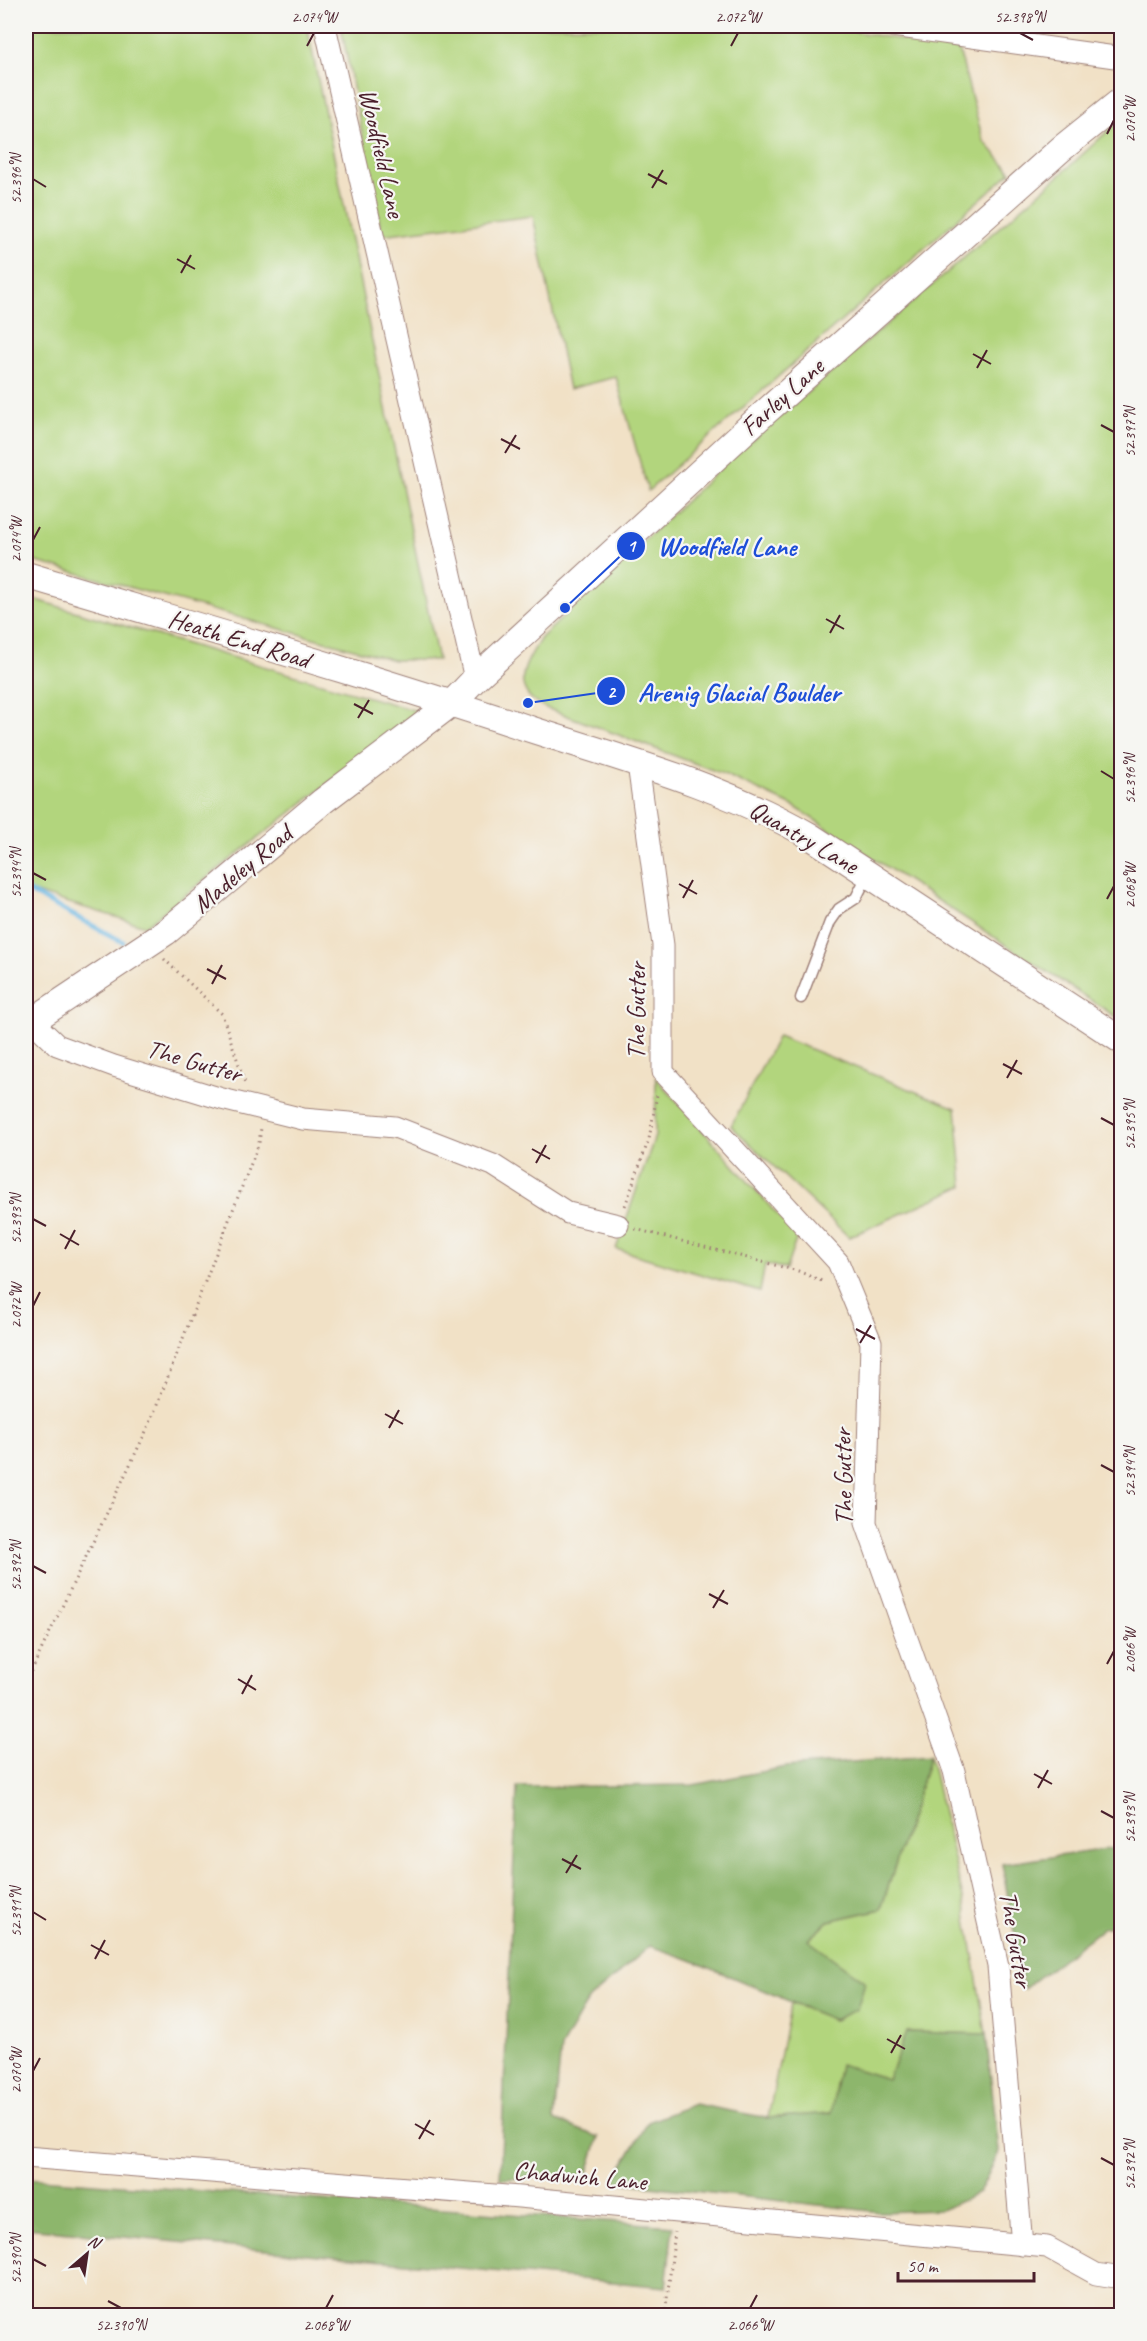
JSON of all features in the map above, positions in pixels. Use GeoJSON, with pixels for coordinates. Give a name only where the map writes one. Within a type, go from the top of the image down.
{"type":"FeatureCollection","features":[{"type":"Feature","properties":{"kind":"street","name":"Woodfield Lane"},"geometry":{"type":"LineString","coordinates":[[325,26],[475,679]]}},
{"type":"Feature","properties":{"kind":"street"},"geometry":{"type":"LineString","coordinates":[[892,26],[1122,58]]}},
{"type":"Feature","properties":{"kind":"street","name":"Farley Lane"},"geometry":{"type":"LineString","coordinates":[[452,703],[475,679],[770,408],[1061,149],[1122,100]]}},
{"type":"Feature","properties":{"kind":"street","name":"Heath End Road"},"geometry":{"type":"LineString","coordinates":[[26,575],[452,703]]}},
{"type":"Feature","properties":{"kind":"street","name":"Quantry Lane"},"geometry":{"type":"LineString","coordinates":[[452,703],[706,786],[768,811],[1122,1041]]}},
{"type":"Feature","properties":{"kind":"street","name":"Madeley Road"},"geometry":{"type":"LineString","coordinates":[[28,1023],[166,932],[323,801],[452,703]]}},
{"type":"Feature","properties":{"kind":"street","name":"The Gutter"},"geometry":{"type":"LineString","coordinates":[[638,764],[663,945],[663,1072],[838,1262],[871,1342],[866,1523],[954,1771],[998,1966],[1022,2245]]}},
{"type":"Feature","properties":{"kind":"street","name":"The Gutter"},"geometry":{"type":"LineString","coordinates":[[28,1023],[57,1045],[114,1066],[303,1119],[395,1127],[493,1165],[568,1213],[618,1225]]}},
{"type":"Feature","properties":{"kind":"street","name":"Chadwich Lane"},"geometry":{"type":"LineString","coordinates":[[26,2157],[677,2212],[1047,2247],[1096,2274],[1122,2278]]}},
{"type":"Feature","properties":{"kind":"lane"},"geometry":{"type":"LineString","coordinates":[[801,998],[830,922],[839,909],[856,898],[868,874]]}},
{"type":"Feature","properties":{"kind":"path"},"geometry":{"type":"LineString","coordinates":[[26,1682],[76,1581],[154,1412],[260,1143],[262,1113],[252,1105],[222,1014],[184,975],[146,946]]}},
{"type":"Feature","properties":{"kind":"path"},"geometry":{"type":"LineString","coordinates":[[663,1067],[648,1139],[618,1225],[743,1256],[849,1289]]}},
{"type":"Feature","properties":{"kind":"path"},"geometry":{"type":"LineString","coordinates":[[665,2316],[677,2212]]}},
{"type":"Feature","properties":{"kind":"green space"},"geometry":{"type":"Polygon","coordinates":[[[26,26],[307,26],[438,660],[394,660],[26,559],[26,26]]]}},
{"type":"Feature","properties":{"kind":"green space"},"geometry":{"type":"Polygon","coordinates":[[[341,26],[824,26],[959,50],[983,140],[1011,172],[648,491],[616,377],[569,389],[533,216],[382,235],[341,26]]]}},
{"type":"Feature","properties":{"kind":"green space"},"geometry":{"type":"Polygon","coordinates":[[[1121,119],[1121,1020],[795,807],[726,775],[546,708],[534,701],[527,693],[523,685],[523,677],[529,658],[541,638],[727,462],[1060,175],[1121,119]]]}},
{"type":"Feature","properties":{"kind":"green space"},"geometry":{"type":"Polygon","coordinates":[[[26,597],[420,712],[145,926],[26,890],[26,597]]]}},
{"type":"Feature","properties":{"kind":"green space"},"geometry":{"type":"Polygon","coordinates":[[[778,1036],[956,1108],[963,1186],[849,1237],[731,1126],[778,1036]]]}},
{"type":"Feature","properties":{"kind":"green space"},"geometry":{"type":"Polygon","coordinates":[[[656,1078],[797,1237],[786,1269],[765,1264],[760,1292],[616,1249],[655,1136],[656,1078]]]}},
{"type":"Feature","properties":{"kind":"green space"},"geometry":{"type":"Polygon","coordinates":[[[930,1756],[965,1907],[986,2034],[907,2032],[888,2079],[831,2113],[768,2118],[791,2003],[834,2020],[865,1982],[808,1941],[828,1921],[881,1909],[930,1756]]]}},
{"type":"Feature","properties":{"kind":"green space"},"geometry":{"type":"Polygon","coordinates":[[[930,1756],[881,1909],[828,1921],[808,1940],[865,1982],[857,2009],[834,2020],[691,1960],[650,1946],[589,1999],[561,2048],[554,2120],[599,2137],[587,2176],[500,2179],[517,1787],[693,1785],[786,1767],[930,1756]]]}},
{"type":"Feature","properties":{"kind":"green space"},"geometry":{"type":"Polygon","coordinates":[[[1121,1847],[1121,1926],[1104,1927],[1024,1989],[1002,1864],[1121,1847]]]}},
{"type":"Feature","properties":{"kind":"green space"},"geometry":{"type":"Polygon","coordinates":[[[907,2032],[986,2034],[999,2152],[979,2193],[941,2210],[880,2212],[613,2182],[648,2122],[694,2104],[768,2118],[831,2113],[840,2064],[888,2079],[907,2032]]]}},
{"type":"Feature","properties":{"kind":"green space"},"geometry":{"type":"Polygon","coordinates":[[[26,2178],[673,2226],[666,2287],[26,2228],[26,2178]]]}},
{"type":"Feature","properties":{"kind":"waterway"},"geometry":{"type":"LineString","coordinates":[[26,890],[123,942]]}},
{"type":"Feature","properties":{"kind":"place","name":"Woodfield Lane"},"geometry":{"type":"Point","coordinates":[565,608]}},
{"type":"Feature","properties":{"kind":"place","name":"Arenig Glacial Boulder"},"geometry":{"type":"Point","coordinates":[528,703]}}]}
